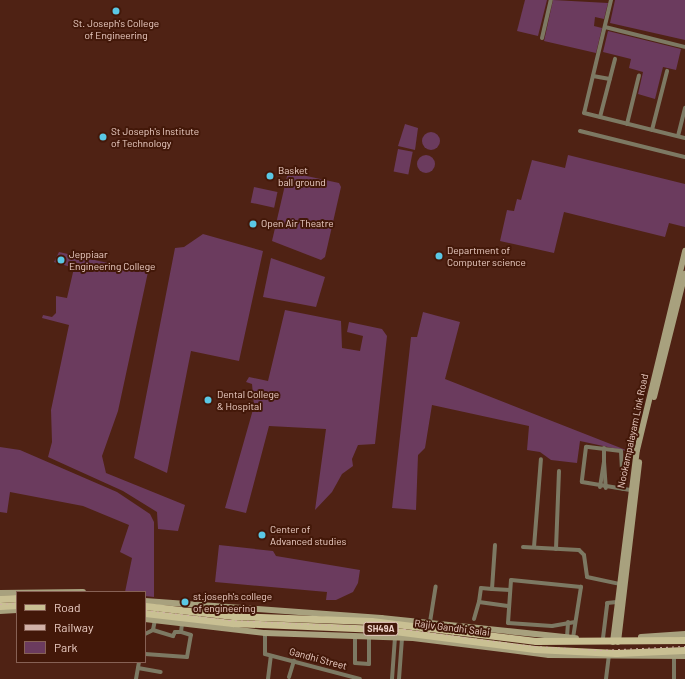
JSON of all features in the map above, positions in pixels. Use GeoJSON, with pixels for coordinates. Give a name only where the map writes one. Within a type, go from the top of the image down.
{"type":"FeatureCollection","features":[{"type":"Feature","properties":{"kind":"main road"},"geometry":{"type":"LineString","coordinates":[[0,599],[16,598]]}},
{"type":"Feature","properties":{"kind":"main road"},"geometry":{"type":"LineString","coordinates":[[0,606],[16,605]]}},
{"type":"Feature","properties":{"kind":"main road","name":"Rajiv Gandhi Salai"},"geometry":{"type":"LineString","coordinates":[[146,606],[163,611],[232,623],[375,629],[535,649],[609,655],[674,653],[685,650]]}},
{"type":"Feature","properties":{"kind":"main road","name":"Rajiv Gandhi Salai"},"geometry":{"type":"LineString","coordinates":[[146,613],[163,611],[233,616],[372,621],[536,641],[685,640]]}},
{"type":"Feature","properties":{"kind":"street"},"geometry":{"type":"LineString","coordinates":[[542,38],[551,0]]}},
{"type":"Feature","properties":{"kind":"street"},"geometry":{"type":"LineString","coordinates":[[611,0],[584,113],[685,138]]}},
{"type":"Feature","properties":{"kind":"street"},"geometry":{"type":"LineString","coordinates":[[605,27],[685,47]]}},
{"type":"Feature","properties":{"kind":"street"},"geometry":{"type":"LineString","coordinates":[[600,117],[615,59]]}},
{"type":"Feature","properties":{"kind":"street"},"geometry":{"type":"LineString","coordinates":[[652,130],[667,71]]}},
{"type":"Feature","properties":{"kind":"street"},"geometry":{"type":"LineString","coordinates":[[627,124],[639,75]]}},
{"type":"Feature","properties":{"kind":"street"},"geometry":{"type":"LineString","coordinates":[[593,76],[610,80]]}},
{"type":"Feature","properties":{"kind":"street"},"geometry":{"type":"LineString","coordinates":[[678,136],[685,108]]}},
{"type":"Feature","properties":{"kind":"street"},"geometry":{"type":"LineString","coordinates":[[580,131],[685,157]]}},
{"type":"Feature","properties":{"kind":"street","name":"Nookampalayam Link Road"},"geometry":{"type":"LineString","coordinates":[[615,640],[626,489],[685,251]]}},
{"type":"Feature","properties":{"kind":"street","name":"Nookampalayam Link Road"},"geometry":{"type":"LineString","coordinates":[[615,640],[640,451],[685,274]]}},
{"type":"Feature","properties":{"kind":"street"},"geometry":{"type":"LineString","coordinates":[[586,447],[604,448],[622,453],[626,489],[606,488],[582,482],[581,472],[586,447]]}},
{"type":"Feature","properties":{"kind":"street"},"geometry":{"type":"LineString","coordinates":[[604,448],[606,488]]}},
{"type":"Feature","properties":{"kind":"street"},"geometry":{"type":"LineString","coordinates":[[534,548],[541,459]]}},
{"type":"Feature","properties":{"kind":"street"},"geometry":{"type":"LineString","coordinates":[[600,487],[604,462]]}},
{"type":"Feature","properties":{"kind":"street"},"geometry":{"type":"LineString","coordinates":[[556,549],[559,471]]}},
{"type":"Feature","properties":{"kind":"street"},"geometry":{"type":"LineString","coordinates":[[492,588],[495,545]]}},
{"type":"Feature","properties":{"kind":"street"},"geometry":{"type":"LineString","coordinates":[[523,547],[582,552],[585,574],[590,579],[619,584]]}},
{"type":"Feature","properties":{"kind":"street"},"geometry":{"type":"LineString","coordinates":[[570,637],[574,622],[582,589],[579,585],[515,578],[510,590],[508,623],[552,626],[574,622]]}},
{"type":"Feature","properties":{"kind":"street"},"geometry":{"type":"LineString","coordinates":[[430,622],[436,586]]}},
{"type":"Feature","properties":{"kind":"street"},"geometry":{"type":"LineString","coordinates":[[474,619],[481,588],[510,590]]}},
{"type":"Feature","properties":{"kind":"street"},"geometry":{"type":"LineString","coordinates":[[0,593],[16,593]]}},
{"type":"Feature","properties":{"kind":"street"},"geometry":{"type":"LineString","coordinates":[[146,601],[430,622],[570,637],[615,640],[685,634]]}},
{"type":"Feature","properties":{"kind":"street"},"geometry":{"type":"LineString","coordinates":[[479,602],[508,606]]}},
{"type":"Feature","properties":{"kind":"street"},"geometry":{"type":"LineString","coordinates":[[603,638],[607,603],[617,602]]}},
{"type":"Feature","properties":{"kind":"street"},"geometry":{"type":"LineString","coordinates":[[0,611],[16,610]]}},
{"type":"Feature","properties":{"kind":"street"},"geometry":{"type":"LineString","coordinates":[[146,618],[264,634],[369,635],[546,655],[609,655],[606,679]]}},
{"type":"Feature","properties":{"kind":"street"},"geometry":{"type":"LineString","coordinates":[[153,630],[155,620]]}},
{"type":"Feature","properties":{"kind":"street"},"geometry":{"type":"LineString","coordinates":[[568,622],[570,637]]}},
{"type":"Feature","properties":{"kind":"street"},"geometry":{"type":"LineString","coordinates":[[181,632],[182,624]]}},
{"type":"Feature","properties":{"kind":"street"},"geometry":{"type":"LineString","coordinates":[[146,634],[153,630],[173,636],[175,632],[191,635],[187,657],[146,654]]}},
{"type":"Feature","properties":{"kind":"street"},"geometry":{"type":"LineString","coordinates":[[264,634],[263,651],[271,656],[268,679]]}},
{"type":"Feature","properties":{"kind":"street"},"geometry":{"type":"LineString","coordinates":[[355,635],[355,663],[369,664],[369,635]]}},
{"type":"Feature","properties":{"kind":"street"},"geometry":{"type":"LineString","coordinates":[[392,679],[395,637]]}},
{"type":"Feature","properties":{"kind":"street"},"geometry":{"type":"LineString","coordinates":[[399,679],[402,638]]}},
{"type":"Feature","properties":{"kind":"street"},"geometry":{"type":"LineString","coordinates":[[674,679],[674,653],[685,656]]}},
{"type":"Feature","properties":{"kind":"street","name":"Gandhi Street"},"geometry":{"type":"LineString","coordinates":[[271,656],[294,661],[350,678],[360,679]]}},
{"type":"Feature","properties":{"kind":"street"},"geometry":{"type":"LineString","coordinates":[[289,677],[294,661]]}},
{"type":"Feature","properties":{"kind":"street"},"geometry":{"type":"LineString","coordinates":[[136,679],[139,663]]}},
{"type":"Feature","properties":{"kind":"street"},"geometry":{"type":"LineString","coordinates":[[138,668],[161,672]]}},
{"type":"Feature","properties":{"kind":"green space"},"geometry":{"type":"Polygon","coordinates":[[[525,0],[547,0],[538,36],[517,31],[525,0]]]}},
{"type":"Feature","properties":{"kind":"green space"},"geometry":{"type":"Polygon","coordinates":[[[553,0],[608,3],[604,19],[595,17],[594,26],[602,28],[596,53],[544,41],[553,0]]]}},
{"type":"Feature","properties":{"kind":"green space"},"geometry":{"type":"Polygon","coordinates":[[[615,0],[685,0],[685,40],[610,23],[615,0]]]}},
{"type":"Feature","properties":{"kind":"green space"},"geometry":{"type":"Polygon","coordinates":[[[608,31],[681,49],[676,70],[663,67],[655,99],[638,94],[643,72],[629,68],[631,59],[603,52],[608,31]]]}},
{"type":"Feature","properties":{"kind":"green space"},"geometry":{"type":"Polygon","coordinates":[[[405,124],[418,128],[415,150],[398,146],[405,124]]]}},
{"type":"Feature","properties":{"kind":"green space"},"geometry":{"type":"Polygon","coordinates":[[[431,132],[437,135],[440,141],[437,147],[431,150],[425,147],[422,141],[425,135],[431,132]]]}},
{"type":"Feature","properties":{"kind":"green space"},"geometry":{"type":"Polygon","coordinates":[[[398,149],[413,152],[408,174],[394,172],[398,149]]]}},
{"type":"Feature","properties":{"kind":"green space"},"geometry":{"type":"Polygon","coordinates":[[[426,155],[432,158],[435,164],[432,170],[426,173],[420,170],[417,164],[420,158],[426,155]]]}},
{"type":"Feature","properties":{"kind":"green space"},"geometry":{"type":"Polygon","coordinates":[[[568,155],[685,184],[685,227],[669,223],[665,237],[564,212],[554,253],[500,241],[507,210],[514,211],[517,199],[521,200],[532,160],[565,168],[568,155]]]}},
{"type":"Feature","properties":{"kind":"green space"},"geometry":{"type":"Polygon","coordinates":[[[288,172],[339,183],[341,187],[325,257],[321,260],[272,241],[288,172]]]}},
{"type":"Feature","properties":{"kind":"green space"},"geometry":{"type":"Polygon","coordinates":[[[254,187],[277,192],[274,208],[251,203],[254,187]]]}},
{"type":"Feature","properties":{"kind":"green space"},"geometry":{"type":"Polygon","coordinates":[[[203,234],[263,251],[239,361],[191,351],[167,473],[134,458],[175,248],[184,247],[203,234]]]}},
{"type":"Feature","properties":{"kind":"green space"},"geometry":{"type":"Polygon","coordinates":[[[59,252],[148,272],[118,411],[102,456],[106,473],[185,505],[178,531],[158,529],[157,512],[123,491],[48,457],[52,442],[51,410],[69,325],[42,318],[43,315],[52,317],[56,313],[56,296],[67,298],[74,268],[54,262],[59,252]]]}},
{"type":"Feature","properties":{"kind":"green space"},"geometry":{"type":"Polygon","coordinates":[[[271,258],[325,277],[316,307],[263,297],[271,258]]]}},
{"type":"Feature","properties":{"kind":"green space"},"geometry":{"type":"Polygon","coordinates":[[[285,310],[341,321],[342,348],[360,351],[363,336],[347,332],[349,322],[382,329],[387,336],[375,444],[358,445],[352,459],[353,466],[342,474],[332,492],[315,510],[326,429],[269,426],[246,513],[225,508],[254,406],[252,384],[246,382],[249,377],[268,381],[285,310]]]}},
{"type":"Feature","properties":{"kind":"green space"},"geometry":{"type":"Polygon","coordinates":[[[423,312],[460,322],[445,379],[631,452],[580,441],[577,463],[551,460],[540,452],[527,450],[529,426],[432,405],[425,448],[418,455],[416,510],[392,508],[411,337],[417,337],[423,312]]]}},
{"type":"Feature","properties":{"kind":"green space"},"geometry":{"type":"Polygon","coordinates":[[[0,447],[20,450],[117,492],[150,514],[154,522],[154,597],[146,596],[146,591],[125,591],[132,558],[120,552],[129,525],[83,506],[10,492],[7,513],[0,512],[0,447]]]}},
{"type":"Feature","properties":{"kind":"green space"},"geometry":{"type":"Polygon","coordinates":[[[219,545],[273,551],[276,556],[360,570],[358,583],[353,592],[336,600],[326,600],[327,592],[215,582],[219,545]]]}},
{"type":"Feature","properties":{"kind":"railway"},"geometry":{"type":"LineString","coordinates":[[0,604],[16,603]]}},
{"type":"Feature","properties":{"kind":"railway"},"geometry":{"type":"LineString","coordinates":[[146,610],[229,620],[404,629],[534,646],[600,650],[685,646]]}},
{"type":"Feature","properties":{"kind":"place","name":"St. Joseph's College of Engineering"},"geometry":{"type":"Point","coordinates":[116,11]}},
{"type":"Feature","properties":{"kind":"place","name":"St Joseph's Institute of Technology"},"geometry":{"type":"Point","coordinates":[103,137]}},
{"type":"Feature","properties":{"kind":"place","name":"Basket ball ground"},"geometry":{"type":"Point","coordinates":[270,176]}},
{"type":"Feature","properties":{"kind":"place","name":"Open Air Theatre"},"geometry":{"type":"Point","coordinates":[253,224]}},
{"type":"Feature","properties":{"kind":"place","name":"Department of Computer science"},"geometry":{"type":"Point","coordinates":[439,256]}},
{"type":"Feature","properties":{"kind":"place","name":"Jeppiaar Engineering College"},"geometry":{"type":"Point","coordinates":[61,260]}},
{"type":"Feature","properties":{"kind":"place","name":"Dental College & Hospital"},"geometry":{"type":"Point","coordinates":[208,400]}},
{"type":"Feature","properties":{"kind":"place","name":"Center of Advanced studies"},"geometry":{"type":"Point","coordinates":[262,535]}},
{"type":"Feature","properties":{"kind":"place","name":"st.joseph's college of engineering"},"geometry":{"type":"Point","coordinates":[185,602]}}]}
